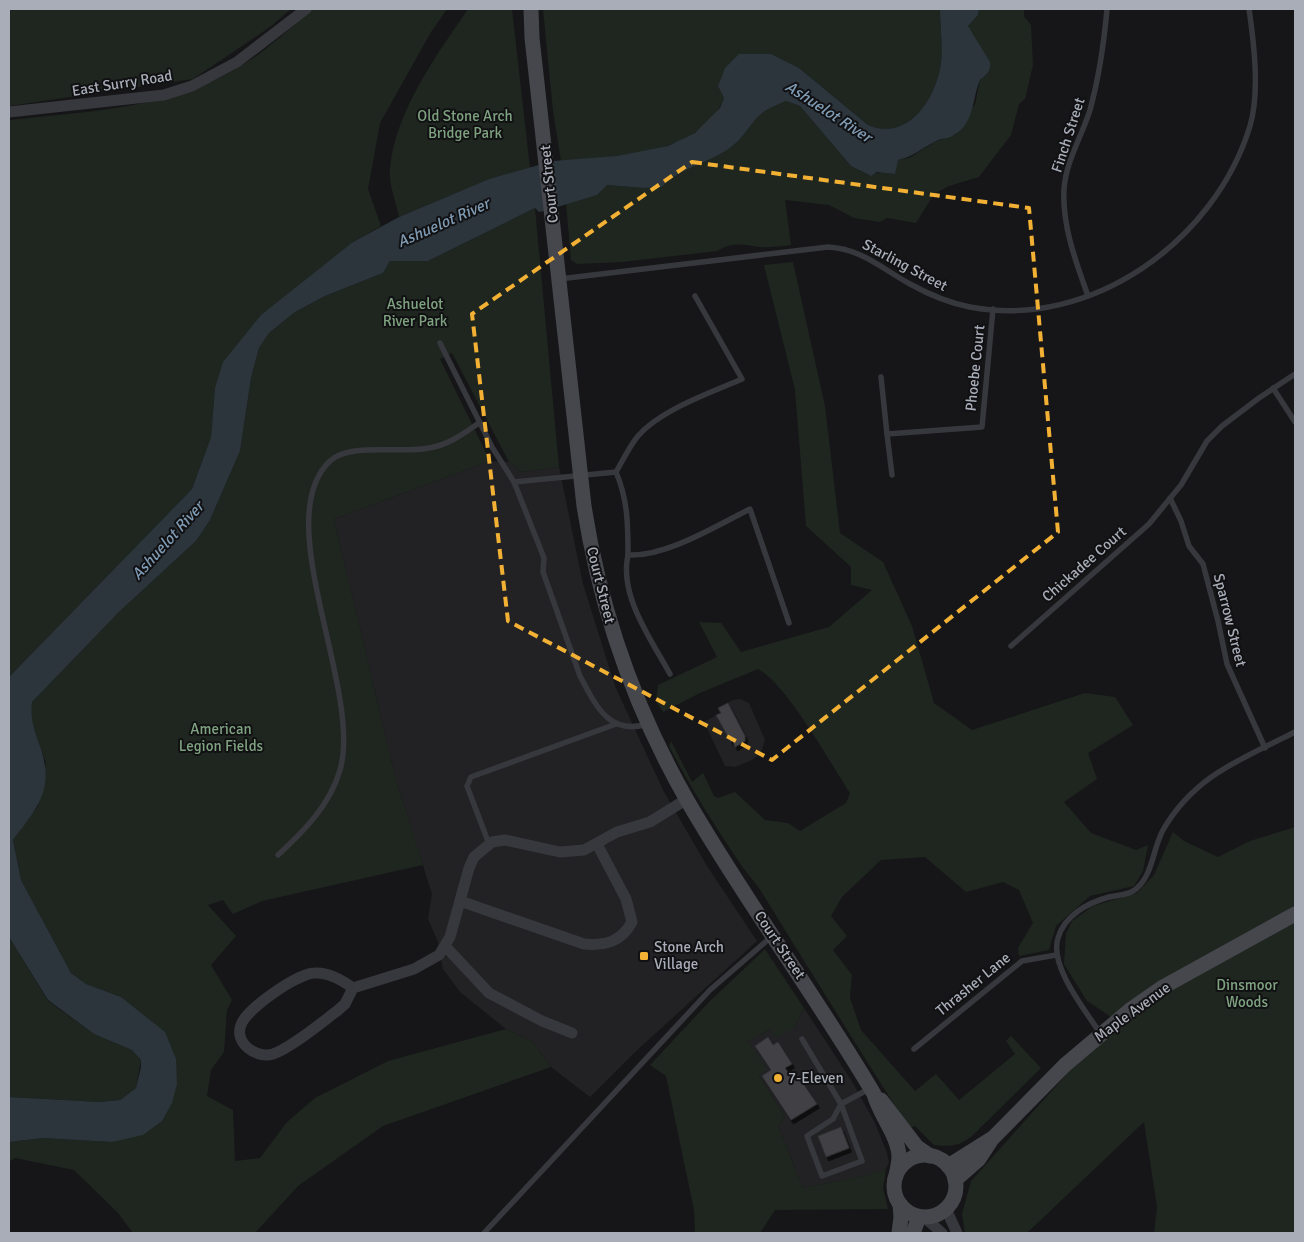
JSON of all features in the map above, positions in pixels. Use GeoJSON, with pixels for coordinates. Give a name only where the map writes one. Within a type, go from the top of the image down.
{"type":"FeatureCollection","features":[{"type":"Feature","properties":{"kind":"main road","name":"Court Street"},"geometry":{"type":"LineString","coordinates":[[531,9],[580,476],[590,543],[612,631],[648,724],[686,799],[726,866],[773,935],[872,1091],[878,1108],[895,1141],[899,1156],[896,1176]]}},
{"type":"Feature","properties":{"kind":"main road","name":"Maple Avenue"},"geometry":{"type":"LineString","coordinates":[[955,1180],[979,1159],[992,1139],[1065,1065],[1100,1034],[1163,987],[1295,914]]}},
{"type":"Feature","properties":{"kind":"main road","name":"Court Street"},"geometry":{"type":"LineString","coordinates":[[872,1091],[885,1103],[917,1148],[930,1156]]}},
{"type":"Feature","properties":{"kind":"main road","name":"Maple Avenue"},"geometry":{"type":"LineString","coordinates":[[948,1166],[992,1139]]}},
{"type":"Feature","properties":{"kind":"main road"},"geometry":{"type":"LineString","coordinates":[[899,1233],[902,1217],[894,1186],[896,1176],[901,1167],[909,1160],[930,1156],[940,1159],[948,1166],[955,1180],[955,1196],[946,1209],[935,1216],[922,1217],[907,1211],[900,1204]]}},
{"type":"Feature","properties":{"kind":"main road"},"geometry":{"type":"LineString","coordinates":[[913,1233],[922,1217]]}},
{"type":"Feature","properties":{"kind":"street","name":"East Surry Road"},"geometry":{"type":"LineString","coordinates":[[9,112],[164,95],[192,86],[237,62],[306,9]]}},
{"type":"Feature","properties":{"kind":"street"},"geometry":{"type":"LineString","coordinates":[[353,988],[329,974],[307,973],[297,978],[244,1018],[239,1035],[241,1042],[254,1052],[272,1054],[337,1011],[345,1004],[353,988],[414,969],[439,955],[446,947],[474,857],[489,844],[505,840],[515,841],[560,852],[573,853],[597,844],[617,832],[650,822],[686,799]]}},
{"type":"Feature","properties":{"kind":"street"},"geometry":{"type":"LineString","coordinates":[[460,901],[584,944],[599,945],[608,943],[627,931],[632,922],[626,899],[597,844]]}},
{"type":"Feature","properties":{"kind":"street"},"geometry":{"type":"LineString","coordinates":[[446,947],[489,993],[542,1021],[572,1033]]}},
{"type":"Feature","properties":{"kind":"street"},"geometry":{"type":"LineString","coordinates":[[946,1209],[957,1233]]}},
{"type":"Feature","properties":{"kind":"street"},"geometry":{"type":"LineString","coordinates":[[922,1217],[942,1233]]}},
{"type":"Feature","properties":{"kind":"lane","name":"Finch Street"},"geometry":{"type":"LineString","coordinates":[[1088,296],[1069,238],[1064,188],[1070,161],[1094,93],[1104,44],[1107,9]]}},
{"type":"Feature","properties":{"kind":"lane","name":"Starling Street"},"geometry":{"type":"LineString","coordinates":[[559,279],[808,249],[835,248],[859,253],[877,262],[909,283],[952,303],[993,309],[1019,310],[1049,308],[1088,296],[1125,281],[1165,250],[1200,216],[1233,170],[1251,124],[1254,94],[1254,42],[1248,9]]}},
{"type":"Feature","properties":{"kind":"lane"},"geometry":{"type":"LineString","coordinates":[[616,472],[639,435],[652,423],[685,405],[742,379],[695,296]]}},
{"type":"Feature","properties":{"kind":"lane","name":"Phoebe Court"},"geometry":{"type":"LineString","coordinates":[[887,434],[982,427],[993,309]]}},
{"type":"Feature","properties":{"kind":"lane"},"geometry":{"type":"LineString","coordinates":[[440,343],[479,423],[514,482],[544,558],[543,572],[580,676],[597,706],[605,716],[616,724],[626,727],[648,724]]}},
{"type":"Feature","properties":{"kind":"lane"},"geometry":{"type":"LineString","coordinates":[[1170,498],[1181,485],[1207,441],[1222,426],[1295,374]]}},
{"type":"Feature","properties":{"kind":"lane"},"geometry":{"type":"LineString","coordinates":[[881,377],[892,475]]}},
{"type":"Feature","properties":{"kind":"lane"},"geometry":{"type":"LineString","coordinates":[[1273,388],[1295,422]]}},
{"type":"Feature","properties":{"kind":"lane"},"geometry":{"type":"LineString","coordinates":[[278,855],[311,823],[325,803],[334,786],[344,751],[341,707],[310,547],[308,523],[310,502],[316,482],[329,462],[338,455],[359,451],[413,451],[430,448],[458,437],[479,423]]}},
{"type":"Feature","properties":{"kind":"lane"},"geometry":{"type":"LineString","coordinates":[[514,482],[616,472]]}},
{"type":"Feature","properties":{"kind":"lane"},"geometry":{"type":"LineString","coordinates":[[616,472],[625,497],[628,517],[626,580],[633,601],[670,674]]}},
{"type":"Feature","properties":{"kind":"lane","name":"Chickadee Court"},"geometry":{"type":"LineString","coordinates":[[1012,646],[1149,524],[1170,498]]}},
{"type":"Feature","properties":{"kind":"lane","name":"Sparrow Street"},"geometry":{"type":"LineString","coordinates":[[1170,498],[1182,521],[1189,546],[1203,564],[1227,664],[1265,748]]}},
{"type":"Feature","properties":{"kind":"lane"},"geometry":{"type":"LineString","coordinates":[[628,555],[648,554],[682,541],[750,509],[789,622]]}},
{"type":"Feature","properties":{"kind":"lane"},"geometry":{"type":"LineString","coordinates":[[489,844],[467,786],[471,777],[616,724]]}},
{"type":"Feature","properties":{"kind":"lane"},"geometry":{"type":"LineString","coordinates":[[1100,1034],[1069,984],[1056,955],[1060,934],[1074,914],[1090,904],[1136,890],[1145,878],[1155,847],[1163,830],[1175,812],[1203,782],[1219,770],[1295,732]]}},
{"type":"Feature","properties":{"kind":"lane"},"geometry":{"type":"LineString","coordinates":[[484,1233],[710,990],[773,935]]}},
{"type":"Feature","properties":{"kind":"lane","name":"Thrasher Lane"},"geometry":{"type":"LineString","coordinates":[[914,1049],[1022,961],[1056,955]]}},
{"type":"Feature","properties":{"kind":"lane"},"geometry":{"type":"LineString","coordinates":[[802,1039],[841,1104],[862,1161],[822,1176],[807,1136],[833,1119],[841,1104],[872,1091]]}},
{"type":"Feature","properties":{"kind":"highlighted area"},"geometry":{"type":"Polygon","coordinates":[[[692,162],[1029,208],[1058,532],[772,760],[508,621],[472,314],[692,162]]]}},
{"type":"Feature","properties":{"kind":"shaded area"},"geometry":{"type":"Polygon","coordinates":[[[490,461],[509,462],[522,472],[559,467],[583,584],[615,686],[663,790],[707,866],[757,941],[634,1053],[590,1097],[551,1067],[532,1041],[506,1029],[460,992],[443,969],[438,942],[428,919],[432,894],[396,780],[334,519],[490,461]]]}},
{"type":"Feature","properties":{"kind":"shaded area"},"geometry":{"type":"Polygon","coordinates":[[[740,699],[749,703],[765,740],[761,753],[752,760],[735,767],[725,766],[704,722],[720,713],[718,708],[733,700],[740,699]]]}},
{"type":"Feature","properties":{"kind":"shaded area"},"geometry":{"type":"Polygon","coordinates":[[[804,1008],[853,1083],[875,1123],[887,1153],[889,1162],[886,1169],[869,1175],[803,1188],[778,1125],[785,1118],[759,1075],[748,1041],[771,1029],[793,1029],[804,1008]]]}},
{"type":"Feature","properties":{"kind":"green space"},"geometry":{"type":"Polygon","coordinates":[[[9,9],[291,9],[270,27],[193,79],[9,106],[9,9]]]}},
{"type":"Feature","properties":{"kind":"green space"},"geometry":{"type":"Polygon","coordinates":[[[312,9],[447,9],[431,32],[380,123],[368,189],[381,226],[353,242],[215,388],[211,437],[192,489],[9,677],[9,120],[102,110],[162,99],[191,90],[220,78],[256,56],[312,9]]]}},
{"type":"Feature","properties":{"kind":"green space","name":"Old Stone Arch Bridge Park"},"geometry":{"type":"Polygon","coordinates":[[[468,9],[512,9],[530,168],[489,179],[399,217],[391,186],[390,168],[400,125],[419,84],[468,9]]]}},
{"type":"Feature","properties":{"kind":"green space"},"geometry":{"type":"Polygon","coordinates":[[[543,9],[940,9],[941,63],[938,77],[926,103],[918,114],[896,128],[882,129],[868,125],[799,68],[771,54],[726,68],[718,86],[724,98],[713,117],[697,132],[654,150],[605,158],[561,161],[553,111],[543,9]]]}},
{"type":"Feature","properties":{"kind":"green space"},"geometry":{"type":"Polygon","coordinates":[[[979,9],[1024,9],[1024,16],[1031,25],[1033,65],[1025,99],[1019,104],[1011,135],[979,177],[949,186],[934,194],[916,223],[887,218],[880,222],[854,218],[829,205],[785,200],[791,245],[763,247],[737,244],[717,251],[622,262],[577,264],[571,260],[566,203],[597,195],[607,185],[644,188],[662,187],[679,174],[727,150],[740,139],[761,114],[786,101],[800,106],[851,166],[868,175],[882,172],[893,174],[898,160],[909,158],[936,141],[955,135],[975,104],[980,80],[988,73],[968,26],[978,15],[979,9]]]}},
{"type":"Feature","properties":{"kind":"green space","name":"American Legion Fields"},"geometry":{"type":"Polygon","coordinates":[[[535,208],[559,467],[522,472],[509,462],[452,353],[440,359],[490,461],[334,519],[396,780],[423,865],[262,901],[233,914],[223,900],[208,905],[236,936],[211,965],[232,1000],[227,1010],[224,1052],[211,1070],[207,1096],[233,1110],[235,1161],[260,1158],[287,1122],[315,1098],[388,1061],[506,1029],[532,1041],[551,1067],[383,1126],[298,1186],[255,1233],[133,1233],[118,1213],[74,1170],[15,1158],[9,1162],[9,1142],[43,1138],[112,1142],[162,1120],[121,997],[86,984],[71,973],[21,880],[13,840],[38,806],[46,763],[30,718],[32,702],[120,611],[196,541],[210,520],[240,451],[251,378],[259,348],[269,333],[295,312],[325,296],[383,273],[390,261],[428,261],[535,208]]]}},
{"type":"Feature","properties":{"kind":"green space"},"geometry":{"type":"Polygon","coordinates":[[[793,262],[825,406],[840,533],[883,562],[912,626],[934,703],[972,730],[1085,693],[1115,697],[1133,725],[1088,753],[1097,779],[1064,802],[1091,833],[1136,850],[1148,845],[1143,871],[1134,886],[1090,896],[1056,926],[1049,950],[1019,956],[1018,948],[1033,923],[1019,890],[1003,882],[966,892],[925,857],[881,860],[842,897],[831,916],[847,936],[833,950],[852,975],[850,998],[861,1030],[915,1091],[936,1074],[959,1100],[1015,1054],[1006,1041],[1011,1036],[1041,1068],[972,1136],[954,1145],[934,1145],[915,1126],[909,1128],[761,891],[740,864],[710,817],[669,746],[671,741],[692,782],[703,773],[714,796],[718,798],[735,792],[765,820],[788,823],[800,831],[846,803],[850,793],[795,707],[782,690],[758,669],[700,693],[663,712],[656,701],[658,685],[717,657],[699,622],[721,623],[741,652],[829,627],[872,590],[851,585],[851,567],[806,526],[795,390],[764,265],[793,262]]]}},
{"type":"Feature","properties":{"kind":"green space","name":"Dinsmoor Woods"},"geometry":{"type":"Polygon","coordinates":[[[1295,827],[1295,1233],[1154,1233],[1157,1207],[1144,1122],[1027,1233],[965,1233],[962,1214],[971,1181],[1082,1057],[1122,1024],[1087,1001],[1064,964],[1066,934],[1072,921],[1093,906],[1137,893],[1154,875],[1173,832],[1184,841],[1218,857],[1250,841],[1295,827]]]}},
{"type":"Feature","properties":{"kind":"green space"},"geometry":{"type":"Polygon","coordinates":[[[9,937],[48,1001],[94,1034],[132,1050],[141,1060],[136,1088],[120,1100],[100,1102],[9,1097],[9,937]]]}},
{"type":"Feature","properties":{"kind":"green space"},"geometry":{"type":"Polygon","coordinates":[[[765,949],[804,1008],[793,1029],[776,1037],[771,1029],[748,1041],[767,1070],[759,1075],[785,1118],[778,1125],[803,1188],[868,1175],[886,1169],[883,1188],[888,1209],[775,1210],[760,1233],[695,1233],[694,1210],[666,1076],[650,1065],[710,1001],[765,949]]]}},
{"type":"Feature","properties":{"kind":"water","name":"Ashuelot River"},"geometry":{"type":"Polygon","coordinates":[[[940,9],[979,9],[978,15],[968,26],[990,62],[990,68],[987,74],[980,80],[972,110],[961,130],[952,136],[938,140],[913,155],[898,160],[895,174],[877,172],[871,176],[851,166],[800,106],[786,101],[761,114],[740,139],[727,150],[679,174],[662,187],[644,188],[607,185],[597,195],[544,211],[539,212],[535,208],[428,261],[390,261],[383,273],[325,296],[295,312],[269,333],[259,348],[251,378],[240,451],[210,520],[196,541],[120,611],[32,702],[33,724],[44,761],[45,786],[36,807],[13,840],[21,880],[71,973],[86,984],[121,997],[165,1032],[176,1059],[177,1084],[172,1103],[162,1121],[143,1135],[112,1142],[43,1138],[9,1142],[9,1097],[100,1102],[120,1100],[136,1088],[141,1060],[132,1050],[94,1034],[48,1000],[9,937],[9,677],[192,489],[211,437],[215,388],[223,362],[261,315],[353,242],[399,217],[489,179],[553,161],[617,156],[668,146],[695,133],[720,108],[724,98],[718,86],[725,68],[739,54],[771,54],[799,68],[868,125],[882,129],[896,128],[918,114],[926,103],[938,77],[942,56],[940,9]]]}},
{"type":"Feature","properties":{"kind":"building"},"geometry":{"type":"Polygon","coordinates":[[[728,703],[745,736],[745,741],[735,747],[716,715],[721,713],[718,708],[728,703]]]}},
{"type":"Feature","properties":{"kind":"building","name":"7-Eleven"},"geometry":{"type":"Polygon","coordinates":[[[768,1037],[773,1045],[778,1042],[792,1064],[785,1068],[793,1080],[798,1076],[817,1104],[791,1120],[762,1076],[771,1070],[755,1046],[768,1037]]]}},
{"type":"Feature","properties":{"kind":"building","name":"7-Eleven"},"geometry":{"type":"Polygon","coordinates":[[[841,1127],[849,1148],[826,1157],[818,1136],[841,1127]]]}},
{"type":"Feature","properties":{"kind":"place","name":"Stone Arch Village"},"geometry":{"type":"Point","coordinates":[644,956]}},
{"type":"Feature","properties":{"kind":"place","name":"7-Eleven"},"geometry":{"type":"Point","coordinates":[778,1078]}},
{"type":"Feature","properties":{"kind":"park label","name":"Ashuelot River Park"},"geometry":{"type":"Point","coordinates":[415,312]}}]}
